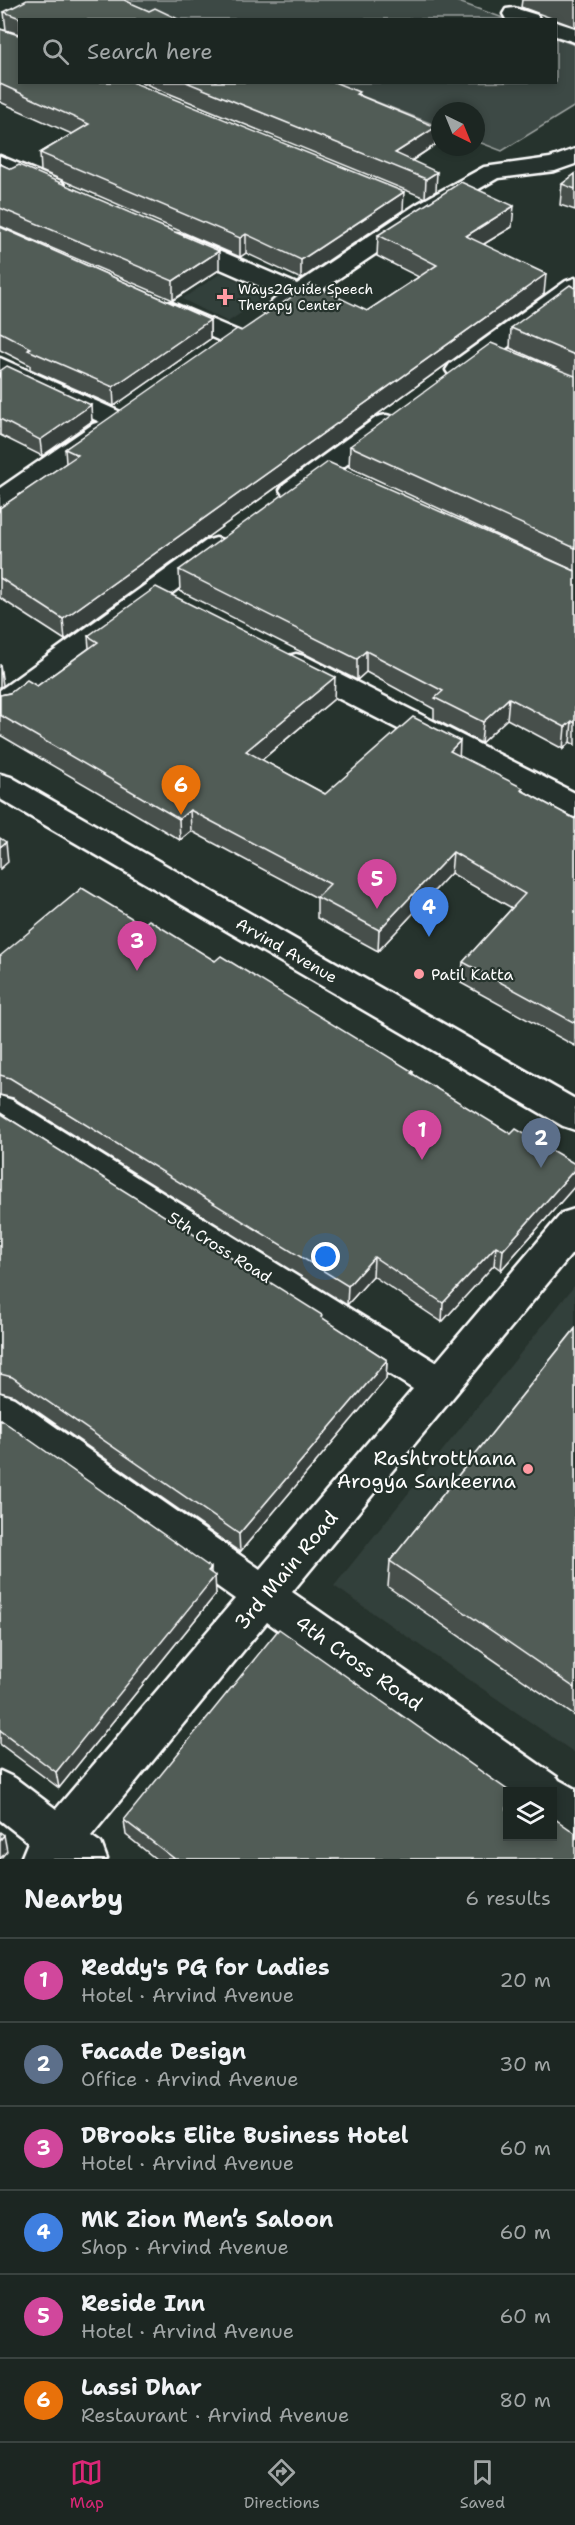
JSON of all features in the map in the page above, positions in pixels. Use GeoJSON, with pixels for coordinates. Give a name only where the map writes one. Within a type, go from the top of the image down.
{"type":"FeatureCollection","features":[{"type":"Feature","properties":{"kind":"street"},"geometry":{"type":"LineString","coordinates":[[557,30],[575,36]]}},
{"type":"Feature","properties":{"kind":"street"},"geometry":{"type":"LineString","coordinates":[[149,300],[224,345],[299,294],[415,204],[492,172],[555,164],[575,156]]}},
{"type":"Feature","properties":{"kind":"street"},"geometry":{"type":"LineString","coordinates":[[0,163],[75,196]]}},
{"type":"Feature","properties":{"kind":"street"},"geometry":{"type":"LineString","coordinates":[[160,233],[299,294]]}},
{"type":"Feature","properties":{"kind":"street"},"geometry":{"type":"LineString","coordinates":[[439,385],[575,286]]}},
{"type":"Feature","properties":{"kind":"street"},"geometry":{"type":"LineString","coordinates":[[486,350],[516,363]]}},
{"type":"Feature","properties":{"kind":"street"},"geometry":{"type":"LineString","coordinates":[[0,366],[126,413],[0,501]]}},
{"type":"Feature","properties":{"kind":"street"},"geometry":{"type":"LineString","coordinates":[[277,502],[410,405]]}},
{"type":"Feature","properties":{"kind":"street"},"geometry":{"type":"LineString","coordinates":[[325,468],[356,482]]}},
{"type":"Feature","properties":{"kind":"street"},"geometry":{"type":"LineString","coordinates":[[0,705],[239,530]]}},
{"type":"Feature","properties":{"kind":"street"},"geometry":{"type":"LineString","coordinates":[[154,592],[185,608]]}},
{"type":"Feature","properties":{"kind":"street"},"geometry":{"type":"LineString","coordinates":[[270,651],[575,806]]}},
{"type":"Feature","properties":{"kind":"street","name":"Arvind Avenue"},"geometry":{"type":"LineString","coordinates":[[0,785],[575,1116]]}},
{"type":"Feature","properties":{"kind":"street","name":"5th Cross Road"},"geometry":{"type":"LineString","coordinates":[[0,1110],[440,1385]]}},
{"type":"Feature","properties":{"kind":"street","name":"3rd Main Road"},"geometry":{"type":"LineString","coordinates":[[63,1852],[264,1596],[575,1224]]}},
{"type":"Feature","properties":{"kind":"street","name":"4th Cross Road"},"geometry":{"type":"LineString","coordinates":[[0,1410],[536,1787]]}},
{"type":"Feature","properties":{"kind":"street"},"geometry":{"type":"LineString","coordinates":[[0,1793],[63,1852]]}},
{"type":"Feature","properties":{"kind":"street"},"geometry":{"type":"LineString","coordinates":[[557,1802],[575,1815]]}},
{"type":"Feature","properties":{"kind":"shaded area"},"geometry":{"type":"Polygon","coordinates":[[[121,0],[453,0],[503,18],[167,18],[121,0]]]}},
{"type":"Feature","properties":{"kind":"shaded area"},"geometry":{"type":"Polygon","coordinates":[[[557,38],[575,45],[575,106],[502,151],[485,144],[485,102],[431,102],[431,123],[332,84],[557,84],[557,38]]]}},
{"type":"Feature","properties":{"kind":"shaded area","name":"Ways2Guide Speech Therapy Center"},"geometry":{"type":"Polygon","coordinates":[[[221,273],[267,295],[228,322],[182,299],[221,273]]]}},
{"type":"Feature","properties":{"kind":"shaded area","name":"Rashtrotthana Arogya Sankeerna"},"geometry":{"type":"Polygon","coordinates":[[[575,1285],[575,1753],[334,1586],[575,1285]]]}},
{"type":"Feature","properties":{"kind":"building"},"geometry":{"type":"Polygon","coordinates":[[[27,0],[124,0],[149,11],[155,8],[176,18],[20,18],[4,12],[27,0]]]}},
{"type":"Feature","properties":{"kind":"building"},"geometry":{"type":"Polygon","coordinates":[[[0,29],[18,35],[18,84],[137,84],[404,192],[301,260],[246,234],[240,238],[40,153],[89,124],[0,84],[0,29]]]}},
{"type":"Feature","properties":{"kind":"building"},"geometry":{"type":"Polygon","coordinates":[[[191,84],[339,84],[359,92],[356,94],[431,125],[431,130],[395,153],[437,172],[426,179],[191,84]]]}},
{"type":"Feature","properties":{"kind":"building"},"geometry":{"type":"Polygon","coordinates":[[[0,164],[11,169],[19,165],[219,251],[173,281],[0,208],[0,164]]]}},
{"type":"Feature","properties":{"kind":"building"},"geometry":{"type":"Polygon","coordinates":[[[575,174],[575,189],[562,184],[575,174]]]}},
{"type":"Feature","properties":{"kind":"building"},"geometry":{"type":"Polygon","coordinates":[[[461,182],[514,206],[466,236],[546,274],[63,619],[0,578],[0,508],[78,455],[65,449],[237,329],[241,331],[311,284],[367,311],[437,265],[378,235],[461,182]]]}},
{"type":"Feature","properties":{"kind":"building"},"geometry":{"type":"Polygon","coordinates":[[[0,227],[210,320],[113,387],[28,350],[31,348],[0,332],[0,227]]]}},
{"type":"Feature","properties":{"kind":"building"},"geometry":{"type":"Polygon","coordinates":[[[570,285],[575,288],[575,355],[511,328],[570,285]]]}},
{"type":"Feature","properties":{"kind":"building"},"geometry":{"type":"Polygon","coordinates":[[[491,343],[575,376],[575,548],[350,446],[491,343]]]}},
{"type":"Feature","properties":{"kind":"building"},"geometry":{"type":"Polygon","coordinates":[[[7,366],[91,405],[40,440],[0,419],[0,371],[7,366]]]}},
{"type":"Feature","properties":{"kind":"building"},"geometry":{"type":"Polygon","coordinates":[[[328,462],[575,571],[575,723],[572,721],[565,727],[509,698],[483,722],[435,698],[443,691],[366,651],[357,659],[179,570],[328,462]]]}},
{"type":"Feature","properties":{"kind":"building"},"geometry":{"type":"Polygon","coordinates":[[[156,587],[335,677],[246,751],[325,794],[413,717],[460,741],[450,751],[523,788],[521,790],[575,819],[575,1023],[463,962],[525,894],[453,852],[379,930],[317,897],[330,884],[190,810],[179,819],[0,715],[0,695],[10,693],[27,680],[37,686],[98,642],[88,636],[156,587]]]}},
{"type":"Feature","properties":{"kind":"building"},"geometry":{"type":"Polygon","coordinates":[[[0,838],[6,842],[0,847],[0,838]]]}},
{"type":"Feature","properties":{"kind":"building"},"geometry":{"type":"Polygon","coordinates":[[[82,888],[143,925],[149,920],[215,961],[221,956],[358,1040],[360,1039],[511,1134],[516,1129],[575,1164],[575,1169],[503,1250],[496,1246],[443,1303],[374,1257],[348,1286],[10,1078],[0,1075],[0,956],[82,888]]]}},
{"type":"Feature","properties":{"kind":"building"},"geometry":{"type":"Polygon","coordinates":[[[0,1113],[322,1315],[321,1317],[387,1360],[239,1534],[12,1377],[0,1374],[0,1113]]]}},
{"type":"Feature","properties":{"kind":"building","name":"Rashtrotthana Arogya Sankeerna"},"geometry":{"type":"Polygon","coordinates":[[[575,1329],[575,1688],[390,1561],[575,1329]]]}},
{"type":"Feature","properties":{"kind":"building"},"geometry":{"type":"Polygon","coordinates":[[[0,1419],[211,1568],[208,1571],[215,1576],[56,1772],[0,1730],[0,1419]]]}},
{"type":"Feature","properties":{"kind":"building"},"geometry":{"type":"Polygon","coordinates":[[[279,1629],[503,1787],[503,1841],[557,1841],[557,1820],[575,1833],[575,1859],[175,1859],[124,1820],[279,1629]]]}},
{"type":"Feature","properties":{"kind":"place","name":"Ways2Guide Speech Therapy Center"},"geometry":{"type":"Point","coordinates":[225,297]}},
{"type":"Feature","properties":{"kind":"place","name":"Lassi Dhar"},"geometry":{"type":"Point","coordinates":[181,815]}},
{"type":"Feature","properties":{"kind":"place","name":"Reside Inn"},"geometry":{"type":"Point","coordinates":[377,909]}},
{"type":"Feature","properties":{"kind":"place","name":"MK Zion Men’s Saloon"},"geometry":{"type":"Point","coordinates":[429,937]}},
{"type":"Feature","properties":{"kind":"place","name":"DBrooks Elite Business Hotel"},"geometry":{"type":"Point","coordinates":[137,971]}},
{"type":"Feature","properties":{"kind":"place","name":"Patil Katta"},"geometry":{"type":"Point","coordinates":[419,974]}},
{"type":"Feature","properties":{"kind":"place","name":"Reddy's PG for Ladies"},"geometry":{"type":"Point","coordinates":[422,1160]}},
{"type":"Feature","properties":{"kind":"place","name":"Facade Design"},"geometry":{"type":"Point","coordinates":[541,1168]}},
{"type":"Feature","properties":{"kind":"place","name":"Rashtrotthana Arogya Sankeerna"},"geometry":{"type":"Point","coordinates":[528,1469]}}]}
